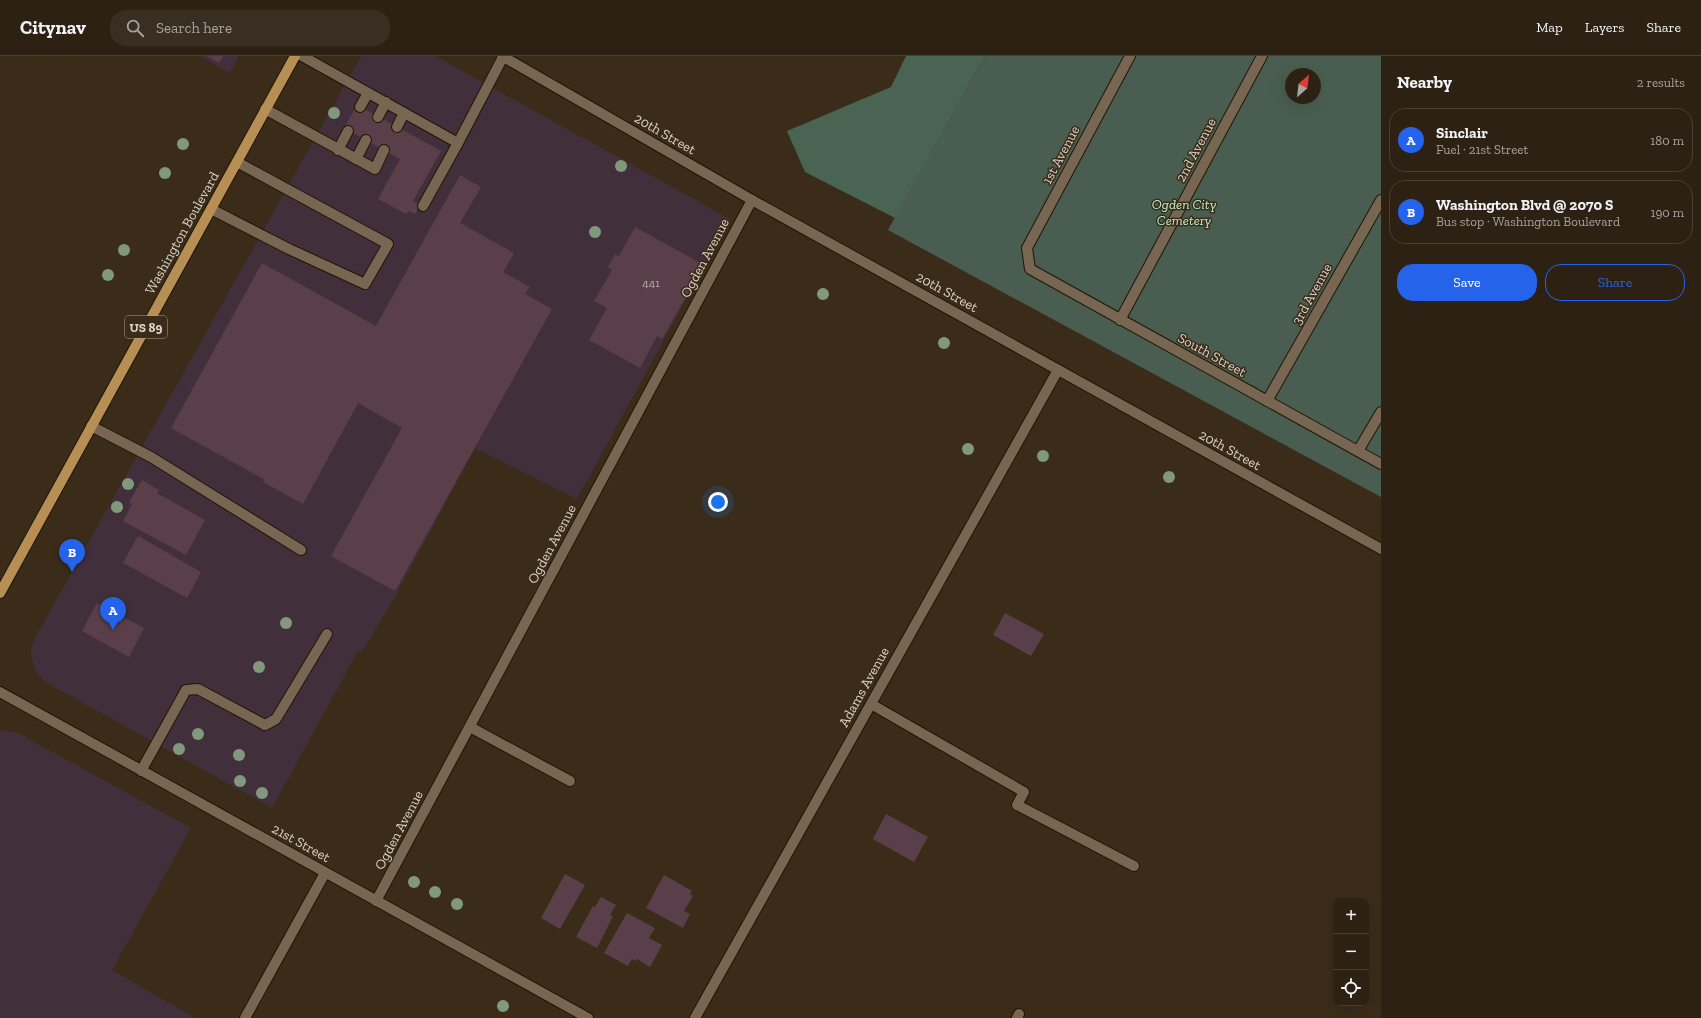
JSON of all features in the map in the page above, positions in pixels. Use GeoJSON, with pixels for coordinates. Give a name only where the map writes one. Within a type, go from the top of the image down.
{"type":"FeatureCollection","features":[{"type":"Feature","properties":{"kind":"main road","name":"Washington Boulevard"},"geometry":{"type":"LineString","coordinates":[[0,592],[295,56]]}},
{"type":"Feature","properties":{"kind":"street"},"geometry":{"type":"LineString","coordinates":[[302,56],[458,143]]}},
{"type":"Feature","properties":{"kind":"street"},"geometry":{"type":"LineString","coordinates":[[424,206],[502,56]]}},
{"type":"Feature","properties":{"kind":"street","name":"20th Street"},"geometry":{"type":"LineString","coordinates":[[502,56],[752,200],[1381,549]]}},
{"type":"Feature","properties":{"kind":"street","name":"1st Avenue"},"geometry":{"type":"LineString","coordinates":[[1030,269],[1027,248],[1130,56]]}},
{"type":"Feature","properties":{"kind":"street","name":"2nd Avenue"},"geometry":{"type":"LineString","coordinates":[[1120,320],[1262,56]]}},
{"type":"Feature","properties":{"kind":"street"},"geometry":{"type":"LineString","coordinates":[[360,107],[368,93]]}},
{"type":"Feature","properties":{"kind":"street"},"geometry":{"type":"LineString","coordinates":[[378,117],[386,102]]}},
{"type":"Feature","properties":{"kind":"street"},"geometry":{"type":"LineString","coordinates":[[265,109],[374,170],[384,150]]}},
{"type":"Feature","properties":{"kind":"street"},"geometry":{"type":"LineString","coordinates":[[397,127],[404,113]]}},
{"type":"Feature","properties":{"kind":"street"},"geometry":{"type":"LineString","coordinates":[[338,150],[348,130]]}},
{"type":"Feature","properties":{"kind":"street"},"geometry":{"type":"LineString","coordinates":[[356,160],[366,140]]}},
{"type":"Feature","properties":{"kind":"street"},"geometry":{"type":"LineString","coordinates":[[211,209],[289,249],[365,284],[388,244],[237,162]]}},
{"type":"Feature","properties":{"kind":"street","name":"Ogden Avenue"},"geometry":{"type":"LineString","coordinates":[[376,901],[752,200]]}},
{"type":"Feature","properties":{"kind":"street","name":"3rd Avenue"},"geometry":{"type":"LineString","coordinates":[[1268,402],[1381,200]]}},
{"type":"Feature","properties":{"kind":"street","name":"South Street"},"geometry":{"type":"LineString","coordinates":[[1030,269],[1381,464]]}},
{"type":"Feature","properties":{"kind":"street","name":"Adams Avenue"},"geometry":{"type":"LineString","coordinates":[[695,1018],[1058,370]]}},
{"type":"Feature","properties":{"kind":"street"},"geometry":{"type":"LineString","coordinates":[[1358,452],[1381,412]]}},
{"type":"Feature","properties":{"kind":"street"},"geometry":{"type":"LineString","coordinates":[[92,426],[151,457],[301,550]]}},
{"type":"Feature","properties":{"kind":"street"},"geometry":{"type":"LineString","coordinates":[[141,770],[186,690],[198,689],[265,724],[276,719],[327,634]]}},
{"type":"Feature","properties":{"kind":"street","name":"21st Street"},"geometry":{"type":"LineString","coordinates":[[0,692],[588,1018]]}},
{"type":"Feature","properties":{"kind":"street"},"geometry":{"type":"LineString","coordinates":[[871,704],[1024,792],[1017,805],[1134,866]]}},
{"type":"Feature","properties":{"kind":"street"},"geometry":{"type":"LineString","coordinates":[[470,727],[570,782]]}},
{"type":"Feature","properties":{"kind":"street"},"geometry":{"type":"LineString","coordinates":[[245,1018],[325,872]]}},
{"type":"Feature","properties":{"kind":"shaded area"},"geometry":{"type":"Polygon","coordinates":[[[200,56],[239,56],[230,73],[200,56]]]}},
{"type":"Feature","properties":{"kind":"shaded area"},"geometry":{"type":"Polygon","coordinates":[[[361,56],[435,56],[730,219],[577,499],[475,448],[395,597],[361,653],[358,651],[272,808],[44,681],[35,670],[31,650],[35,638],[361,56]]]}},
{"type":"Feature","properties":{"kind":"shaded area"},"geometry":{"type":"Polygon","coordinates":[[[0,730],[18,733],[191,828],[112,970],[195,1018],[0,1018],[0,730]]]}},
{"type":"Feature","properties":{"kind":"green space"},"geometry":{"type":"Polygon","coordinates":[[[906,56],[985,56],[895,218],[805,172],[787,131],[891,87],[906,56]]]}},
{"type":"Feature","properties":{"kind":"green space","name":"Ogden City Cemetery"},"geometry":{"type":"Polygon","coordinates":[[[985,56],[1381,56],[1381,497],[888,230],[985,56]]]}},
{"type":"Feature","properties":{"kind":"building"},"geometry":{"type":"Polygon","coordinates":[[[207,56],[223,56],[219,63],[207,56]]]}},
{"type":"Feature","properties":{"kind":"building"},"geometry":{"type":"Polygon","coordinates":[[[357,105],[441,151],[413,201],[420,205],[415,214],[409,211],[406,214],[378,199],[400,159],[344,128],[357,105]]]}},
{"type":"Feature","properties":{"kind":"building"},"geometry":{"type":"Polygon","coordinates":[[[460,175],[481,187],[460,223],[514,253],[503,272],[530,287],[525,294],[552,309],[395,591],[331,556],[402,428],[358,403],[303,504],[263,482],[265,480],[171,428],[262,263],[376,326],[460,175]]]}},
{"type":"Feature","properties":{"kind":"building"},"geometry":{"type":"Polygon","coordinates":[[[635,227],[704,265],[662,339],[657,336],[640,368],[589,340],[607,308],[594,301],[612,270],[608,267],[615,254],[619,256],[635,227]]]}},
{"type":"Feature","properties":{"kind":"building"},"geometry":{"type":"Polygon","coordinates":[[[142,480],[159,490],[157,493],[205,520],[186,555],[123,521],[132,504],[129,502],[142,480]]]}},
{"type":"Feature","properties":{"kind":"building"},"geometry":{"type":"Polygon","coordinates":[[[138,536],[201,572],[187,598],[123,563],[138,536]]]}},
{"type":"Feature","properties":{"kind":"building"},"geometry":{"type":"Polygon","coordinates":[[[97,603],[144,628],[129,657],[82,631],[97,603]]]}},
{"type":"Feature","properties":{"kind":"building"},"geometry":{"type":"Polygon","coordinates":[[[1005,613],[1044,634],[1031,656],[993,635],[1005,613]]]}},
{"type":"Feature","properties":{"kind":"building"},"geometry":{"type":"Polygon","coordinates":[[[886,814],[928,837],[914,862],[873,839],[886,814]]]}},
{"type":"Feature","properties":{"kind":"building"},"geometry":{"type":"Polygon","coordinates":[[[565,874],[585,885],[560,929],[541,918],[565,874]]]}},
{"type":"Feature","properties":{"kind":"building"},"geometry":{"type":"Polygon","coordinates":[[[664,875],[692,891],[690,894],[693,896],[684,911],[690,914],[683,928],[646,908],[664,875]]]}},
{"type":"Feature","properties":{"kind":"building"},"geometry":{"type":"Polygon","coordinates":[[[601,897],[616,905],[610,915],[613,916],[597,948],[576,937],[593,906],[595,907],[601,897]]]}},
{"type":"Feature","properties":{"kind":"building"},"geometry":{"type":"Polygon","coordinates":[[[627,913],[655,928],[649,938],[662,945],[650,967],[637,959],[636,961],[632,959],[628,966],[604,953],[627,913]]]}},
{"type":"Feature","properties":{"kind":"place","name":"Washington Blvd @ 2070 S"},"geometry":{"type":"Point","coordinates":[72,572]}},
{"type":"Feature","properties":{"kind":"place","name":"Sinclair"},"geometry":{"type":"Point","coordinates":[113,630]}}]}
